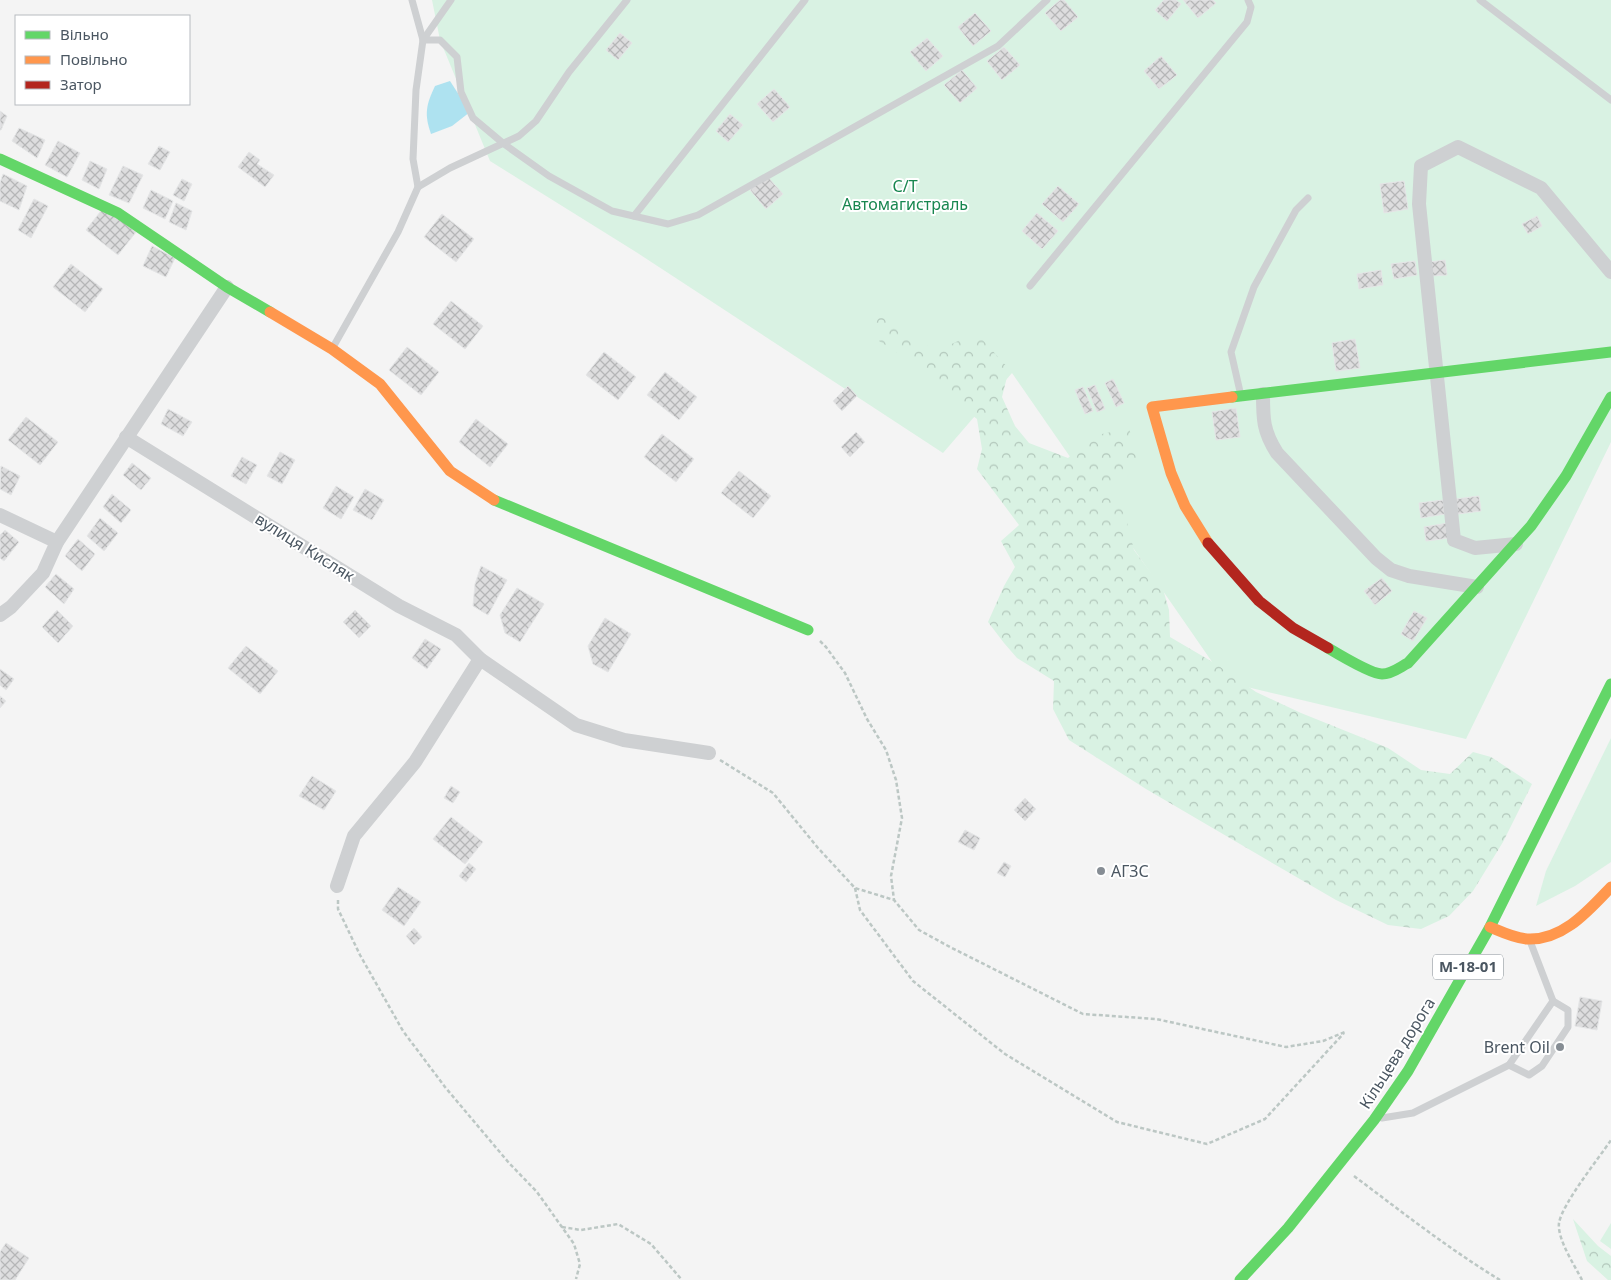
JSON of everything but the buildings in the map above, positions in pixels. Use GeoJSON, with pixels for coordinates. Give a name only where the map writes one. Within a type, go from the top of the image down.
{"type":"FeatureCollection","features":[{"type":"Feature","properties":{"kind":"main road"},"geometry":{"type":"LineString","coordinates":[[0,159],[118,213],[226,287],[332,349],[380,384],[450,471],[490,499],[808,630]]}},
{"type":"Feature","properties":{"kind":"main road"},"geometry":{"type":"LineString","coordinates":[[1611,352],[1152,407],[1171,473],[1185,506],[1208,544],[1260,601],[1293,628],[1348,660],[1381,674],[1394,671],[1408,663],[1531,526],[1566,476],[1611,397]]}},
{"type":"Feature","properties":{"kind":"main road","name":"Кільцева дорога"},"geometry":{"type":"LineString","coordinates":[[1240,1280],[1288,1228],[1374,1120],[1408,1071],[1490,927],[1611,684]]}},
{"type":"Feature","properties":{"kind":"main road"},"geometry":{"type":"LineString","coordinates":[[1490,927],[1513,937],[1530,940],[1548,936],[1590,911],[1611,886]]}},
{"type":"Feature","properties":{"kind":"street"},"geometry":{"type":"LineString","coordinates":[[1516,544],[1475,548],[1454,540],[1419,204],[1421,166],[1458,147],[1541,188],[1611,272]]}},
{"type":"Feature","properties":{"kind":"street"},"geometry":{"type":"LineString","coordinates":[[0,615],[43,573],[58,542],[126,436],[226,287]]}},
{"type":"Feature","properties":{"kind":"street"},"geometry":{"type":"LineString","coordinates":[[1263,394],[1263,416],[1268,438],[1277,453],[1376,558],[1392,570],[1409,576],[1477,586]]}},
{"type":"Feature","properties":{"kind":"street","name":"вулиця Кисляк"},"geometry":{"type":"LineString","coordinates":[[126,436],[399,606],[456,634],[480,659],[576,725],[624,740],[709,753]]}},
{"type":"Feature","properties":{"kind":"street"},"geometry":{"type":"LineString","coordinates":[[0,515],[58,542]]}},
{"type":"Feature","properties":{"kind":"street"},"geometry":{"type":"LineString","coordinates":[[337,886],[354,836],[415,762],[480,659]]}},
{"type":"Feature","properties":{"kind":"lane"},"geometry":{"type":"LineString","coordinates":[[332,349],[398,232],[418,187],[413,159],[416,90],[423,40],[412,0]]}},
{"type":"Feature","properties":{"kind":"lane"},"geometry":{"type":"LineString","coordinates":[[423,40],[451,0]]}},
{"type":"Feature","properties":{"kind":"lane"},"geometry":{"type":"LineString","coordinates":[[418,187],[450,168],[519,136],[536,122],[569,72],[627,0]]}},
{"type":"Feature","properties":{"kind":"lane"},"geometry":{"type":"LineString","coordinates":[[634,216],[805,0]]}},
{"type":"Feature","properties":{"kind":"lane"},"geometry":{"type":"LineString","coordinates":[[423,40],[440,40],[456,57],[461,92],[474,118],[504,144],[548,176],[612,211],[668,224],[698,214],[998,46],[1047,0]]}},
{"type":"Feature","properties":{"kind":"lane"},"geometry":{"type":"LineString","coordinates":[[1030,286],[1247,22],[1251,7],[1248,0]]}},
{"type":"Feature","properties":{"kind":"lane"},"geometry":{"type":"LineString","coordinates":[[1480,0],[1611,100]]}},
{"type":"Feature","properties":{"kind":"lane"},"geometry":{"type":"LineString","coordinates":[[1241,396],[1231,352],[1254,287],[1296,210],[1308,198]]}},
{"type":"Feature","properties":{"kind":"lane"},"geometry":{"type":"LineString","coordinates":[[1509,1065],[1529,1075],[1542,1066],[1568,1028],[1568,1010],[1554,1001],[1530,940]]}},
{"type":"Feature","properties":{"kind":"lane"},"geometry":{"type":"LineString","coordinates":[[1374,1120],[1413,1113],[1509,1065],[1554,1001]]}},
{"type":"Feature","properties":{"kind":"path"},"geometry":{"type":"LineString","coordinates":[[709,753],[773,793],[818,848],[855,888],[860,910],[913,981],[1005,1054],[1118,1122],[1207,1144],[1265,1120],[1345,1032],[1323,1041],[1286,1047],[1156,1019],[1083,1014],[958,952],[919,930],[894,900],[891,876],[902,818],[896,780],[886,750],[845,673],[826,647],[808,630]]}},
{"type":"Feature","properties":{"kind":"path"},"geometry":{"type":"LineString","coordinates":[[337,886],[338,909],[360,955],[403,1031],[445,1087],[509,1163],[537,1192],[574,1244],[580,1264],[576,1279]]}},
{"type":"Feature","properties":{"kind":"path"},"geometry":{"type":"LineString","coordinates":[[855,888],[894,900]]}},
{"type":"Feature","properties":{"kind":"path"},"geometry":{"type":"LineString","coordinates":[[1582,1280],[1562,1240],[1559,1223],[1566,1205],[1611,1140]]}},
{"type":"Feature","properties":{"kind":"path"},"geometry":{"type":"LineString","coordinates":[[1338,1165],[1500,1280]]}},
{"type":"Feature","properties":{"kind":"path"},"geometry":{"type":"LineString","coordinates":[[562,1227],[581,1230],[618,1224],[651,1244],[682,1280]]}},
{"type":"Feature","properties":{"kind":"green space","name":"С/Т Автомагистраль"},"geometry":{"type":"Polygon","coordinates":[[[432,0],[1611,0],[1611,442],[1466,739],[1226,682],[1012,373],[943,453],[636,252],[490,161],[440,40],[432,0]]]}},
{"type":"Feature","properties":{"kind":"green space"},"geometry":{"type":"Polygon","coordinates":[[[866,318],[892,318],[935,352],[960,340],[981,338],[1009,369],[1002,397],[1015,426],[1029,443],[1068,458],[1093,436],[1129,428],[1138,461],[1111,492],[1125,515],[1134,550],[1163,589],[1169,610],[1170,637],[1216,664],[1256,692],[1301,713],[1388,748],[1421,770],[1450,774],[1473,752],[1491,757],[1532,784],[1503,842],[1473,891],[1449,916],[1421,929],[1388,925],[1336,900],[1146,789],[1069,740],[1053,709],[1054,681],[1017,658],[988,622],[1004,586],[1015,567],[1001,541],[1019,525],[977,469],[982,449],[977,419],[939,390],[904,357],[879,341],[866,318]]]}},
{"type":"Feature","properties":{"kind":"green space"},"geometry":{"type":"Polygon","coordinates":[[[1611,738],[1611,862],[1575,886],[1536,906],[1546,871],[1611,738]]]}},
{"type":"Feature","properties":{"kind":"green space"},"geometry":{"type":"Polygon","coordinates":[[[1573,1219],[1598,1246],[1611,1256],[1611,1280],[1608,1280],[1587,1261],[1573,1219]]]}},
{"type":"Feature","properties":{"kind":"green space"},"geometry":{"type":"Polygon","coordinates":[[[1611,1223],[1611,1249],[1600,1241],[1611,1223]]]}},
{"type":"Feature","properties":{"kind":"water"},"geometry":{"type":"Polygon","coordinates":[[[450,81],[470,112],[452,126],[431,134],[427,121],[430,99],[435,86],[450,81]]]}},
{"type":"Feature","properties":{"kind":"traffic: fast"},"geometry":{"type":"LineString","coordinates":[[0,159],[118,213],[227,287],[270,312]]}},
{"type":"Feature","properties":{"kind":"traffic: fast"},"geometry":{"type":"LineString","coordinates":[[1232,397],[1611,352]]}},
{"type":"Feature","properties":{"kind":"traffic: fast"},"geometry":{"type":"LineString","coordinates":[[1328,648],[1371,671],[1382,674],[1389,673],[1408,663],[1531,526],[1566,476],[1611,397]]}},
{"type":"Feature","properties":{"kind":"traffic: fast"},"geometry":{"type":"LineString","coordinates":[[494,500],[808,630]]}},
{"type":"Feature","properties":{"kind":"traffic: fast"},"geometry":{"type":"LineString","coordinates":[[1240,1280],[1288,1228],[1374,1120],[1408,1071],[1490,927],[1611,684]]}},
{"type":"Feature","properties":{"kind":"traffic: slow"},"geometry":{"type":"LineString","coordinates":[[270,312],[332,349],[380,384],[450,471],[494,500]]}},
{"type":"Feature","properties":{"kind":"traffic: slow"},"geometry":{"type":"LineString","coordinates":[[1208,543],[1185,506],[1171,473],[1152,407],[1232,397]]}},
{"type":"Feature","properties":{"kind":"traffic: slow"},"geometry":{"type":"LineString","coordinates":[[1490,927],[1527,939],[1552,935],[1564,929],[1584,914],[1611,887]]}},
{"type":"Feature","properties":{"kind":"traffic: jam"},"geometry":{"type":"LineString","coordinates":[[1208,543],[1259,601],[1293,628],[1328,648]]}},
{"type":"Feature","properties":{"kind":"place","name":"АГЗС"},"geometry":{"type":"Point","coordinates":[1101,871]}},
{"type":"Feature","properties":{"kind":"place","name":"Brent Oil"},"geometry":{"type":"Point","coordinates":[1560,1047]}}]}
